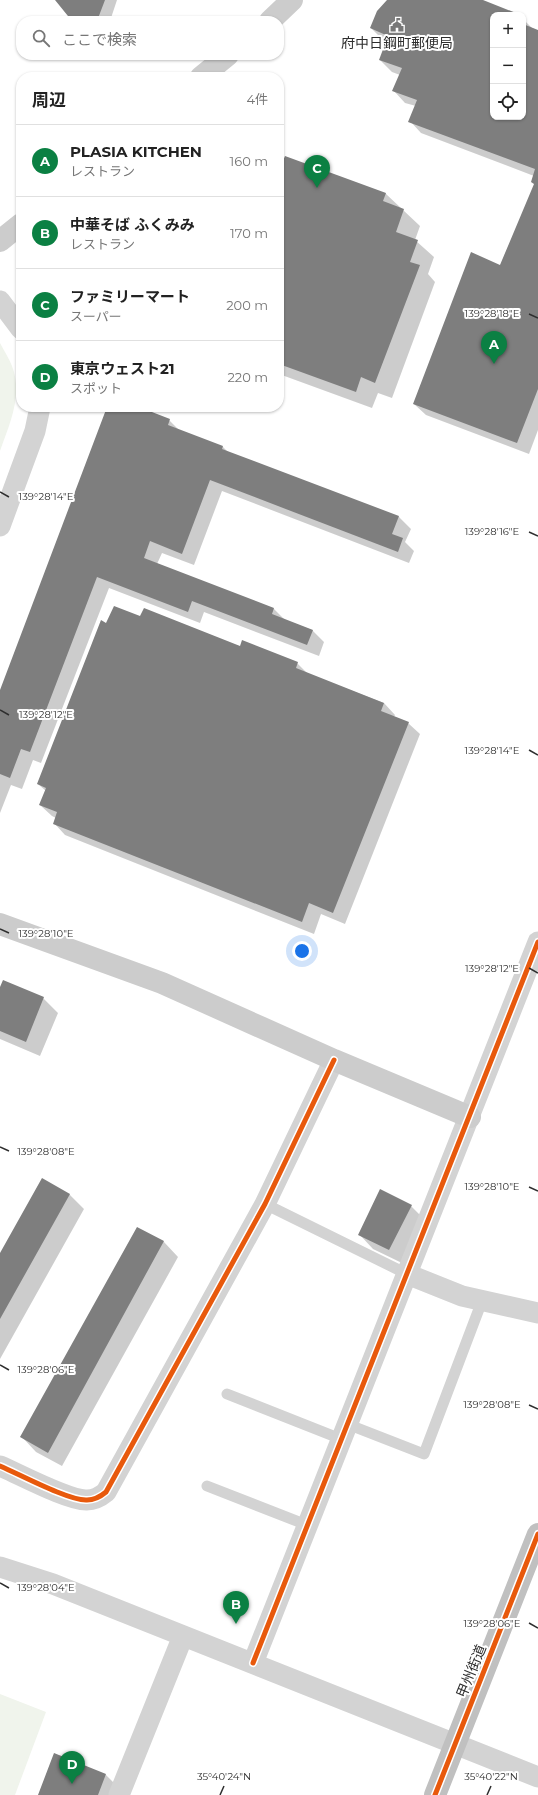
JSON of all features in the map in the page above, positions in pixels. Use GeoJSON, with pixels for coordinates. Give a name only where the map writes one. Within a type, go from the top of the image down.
{"type":"FeatureCollection","features":[{"type":"Feature","properties":{"kind":"highway","name":"甲州街道"},"geometry":{"type":"LineString","coordinates":[[435,1795],[538,1534]]}},
{"type":"Feature","properties":{"kind":"street"},"geometry":{"type":"LineString","coordinates":[[275,16],[292,0]]}},
{"type":"Feature","properties":{"kind":"street"},"geometry":{"type":"LineString","coordinates":[[207,72],[222,60]]}},
{"type":"Feature","properties":{"kind":"street"},"geometry":{"type":"LineString","coordinates":[[0,241],[16,228]]}},
{"type":"Feature","properties":{"kind":"street"},"geometry":{"type":"LineString","coordinates":[[0,301],[16,323]]}},
{"type":"Feature","properties":{"kind":"street"},"geometry":{"type":"LineString","coordinates":[[0,526],[35,432],[39,412]]}},
{"type":"Feature","properties":{"kind":"street"},"geometry":{"type":"LineString","coordinates":[[0,924],[162,983],[334,1060],[470,1116]]}},
{"type":"Feature","properties":{"kind":"street"},"geometry":{"type":"LineString","coordinates":[[253,1663],[538,942]]}},
{"type":"Feature","properties":{"kind":"street"},"geometry":{"type":"LineString","coordinates":[[0,1466],[72,1498],[86,1500],[98,1499],[106,1492],[265,1204],[334,1060]]}},
{"type":"Feature","properties":{"kind":"street"},"geometry":{"type":"LineString","coordinates":[[406,1274],[462,1296],[538,1313]]}},
{"type":"Feature","properties":{"kind":"street"},"geometry":{"type":"LineString","coordinates":[[0,1567],[54,1584],[538,1777]]}},
{"type":"Feature","properties":{"kind":"street"},"geometry":{"type":"LineString","coordinates":[[119,1795],[182,1636]]}},
{"type":"Feature","properties":{"kind":"lane"},"geometry":{"type":"LineString","coordinates":[[265,1204],[406,1274]]}},
{"type":"Feature","properties":{"kind":"lane"},"geometry":{"type":"LineString","coordinates":[[227,1394],[344,1431],[424,1454],[482,1301]]}},
{"type":"Feature","properties":{"kind":"lane"},"geometry":{"type":"LineString","coordinates":[[207,1486],[307,1525]]}},
{"type":"Feature","properties":{"kind":"shaded area"},"geometry":{"type":"Polygon","coordinates":[[[0,343],[12,366],[15,377],[16,398],[8,430],[0,451],[0,343]]]}},
{"type":"Feature","properties":{"kind":"shaded area"},"geometry":{"type":"Polygon","coordinates":[[[0,1694],[46,1712],[15,1795],[0,1795],[0,1694]]]}},
{"type":"Feature","properties":{"kind":"building"},"geometry":{"type":"Polygon","coordinates":[[[55,0],[105,0],[99,16],[68,16],[55,0]]]}},
{"type":"Feature","properties":{"kind":"building"},"geometry":{"type":"Polygon","coordinates":[[[387,0],[483,0],[513,12],[490,12],[490,120],[526,120],[526,25],[538,30],[538,389],[517,443],[413,404],[471,252],[500,265],[534,184],[531,182],[535,169],[408,122],[417,100],[392,91],[402,68],[379,60],[388,36],[370,28],[377,11],[387,0]]]}},
{"type":"Feature","properties":{"kind":"building"},"geometry":{"type":"Polygon","coordinates":[[[285,156],[386,193],[383,201],[404,209],[396,232],[418,240],[410,262],[420,265],[375,383],[361,377],[356,392],[284,366],[285,156]]]}},
{"type":"Feature","properties":{"kind":"building"},"geometry":{"type":"Polygon","coordinates":[[[105,412],[152,412],[170,419],[168,425],[223,446],[222,449],[399,516],[392,534],[403,538],[398,552],[210,480],[182,554],[150,541],[144,558],[274,608],[272,614],[313,630],[307,645],[192,601],[188,612],[97,577],[30,752],[21,749],[10,778],[0,774],[0,690],[105,412]]]}},
{"type":"Feature","properties":{"kind":"building"},"geometry":{"type":"Polygon","coordinates":[[[114,606],[140,616],[144,608],[240,646],[242,640],[298,662],[296,668],[384,703],[381,711],[409,722],[333,913],[309,903],[302,922],[53,824],[57,812],[39,805],[46,788],[37,784],[101,620],[106,623],[114,606]]]}},
{"type":"Feature","properties":{"kind":"building"},"geometry":{"type":"Polygon","coordinates":[[[3,980],[44,997],[26,1042],[0,1031],[0,987],[3,980]]]}},
{"type":"Feature","properties":{"kind":"building"},"geometry":{"type":"Polygon","coordinates":[[[42,1178],[70,1194],[0,1319],[0,1253],[42,1178]]]}},
{"type":"Feature","properties":{"kind":"building"},"geometry":{"type":"Polygon","coordinates":[[[380,1189],[412,1205],[389,1250],[358,1235],[380,1189]]]}},
{"type":"Feature","properties":{"kind":"building"},"geometry":{"type":"Polygon","coordinates":[[[137,1227],[164,1241],[48,1453],[20,1437],[137,1227]]]}},
{"type":"Feature","properties":{"kind":"building"},"geometry":{"type":"Polygon","coordinates":[[[54,1753],[106,1774],[98,1795],[38,1795],[54,1753]]]}},
{"type":"Feature","properties":{"kind":"cycle path"},"geometry":{"type":"LineString","coordinates":[[253,1663],[538,942]]}},
{"type":"Feature","properties":{"kind":"cycle path"},"geometry":{"type":"LineString","coordinates":[[0,1466],[57,1492],[79,1499],[92,1499],[99,1497],[106,1492],[265,1204],[334,1060]]}},
{"type":"Feature","properties":{"kind":"cycle path"},"geometry":{"type":"LineString","coordinates":[[435,1795],[538,1534]]}},
{"type":"Feature","properties":{"kind":"place","name":"府中日鋼町郵便局"},"geometry":{"type":"Point","coordinates":[397,25]}},
{"type":"Feature","properties":{"kind":"place","name":"ファミリーマート"},"geometry":{"type":"Point","coordinates":[317,188]}},
{"type":"Feature","properties":{"kind":"place","name":"PLASIA KITCHEN"},"geometry":{"type":"Point","coordinates":[494,364]}},
{"type":"Feature","properties":{"kind":"place","name":"中華そば ふくみみ"},"geometry":{"type":"Point","coordinates":[236,1624]}},
{"type":"Feature","properties":{"kind":"place","name":"東京ウェスト21"},"geometry":{"type":"Point","coordinates":[72,1784]}}]}
